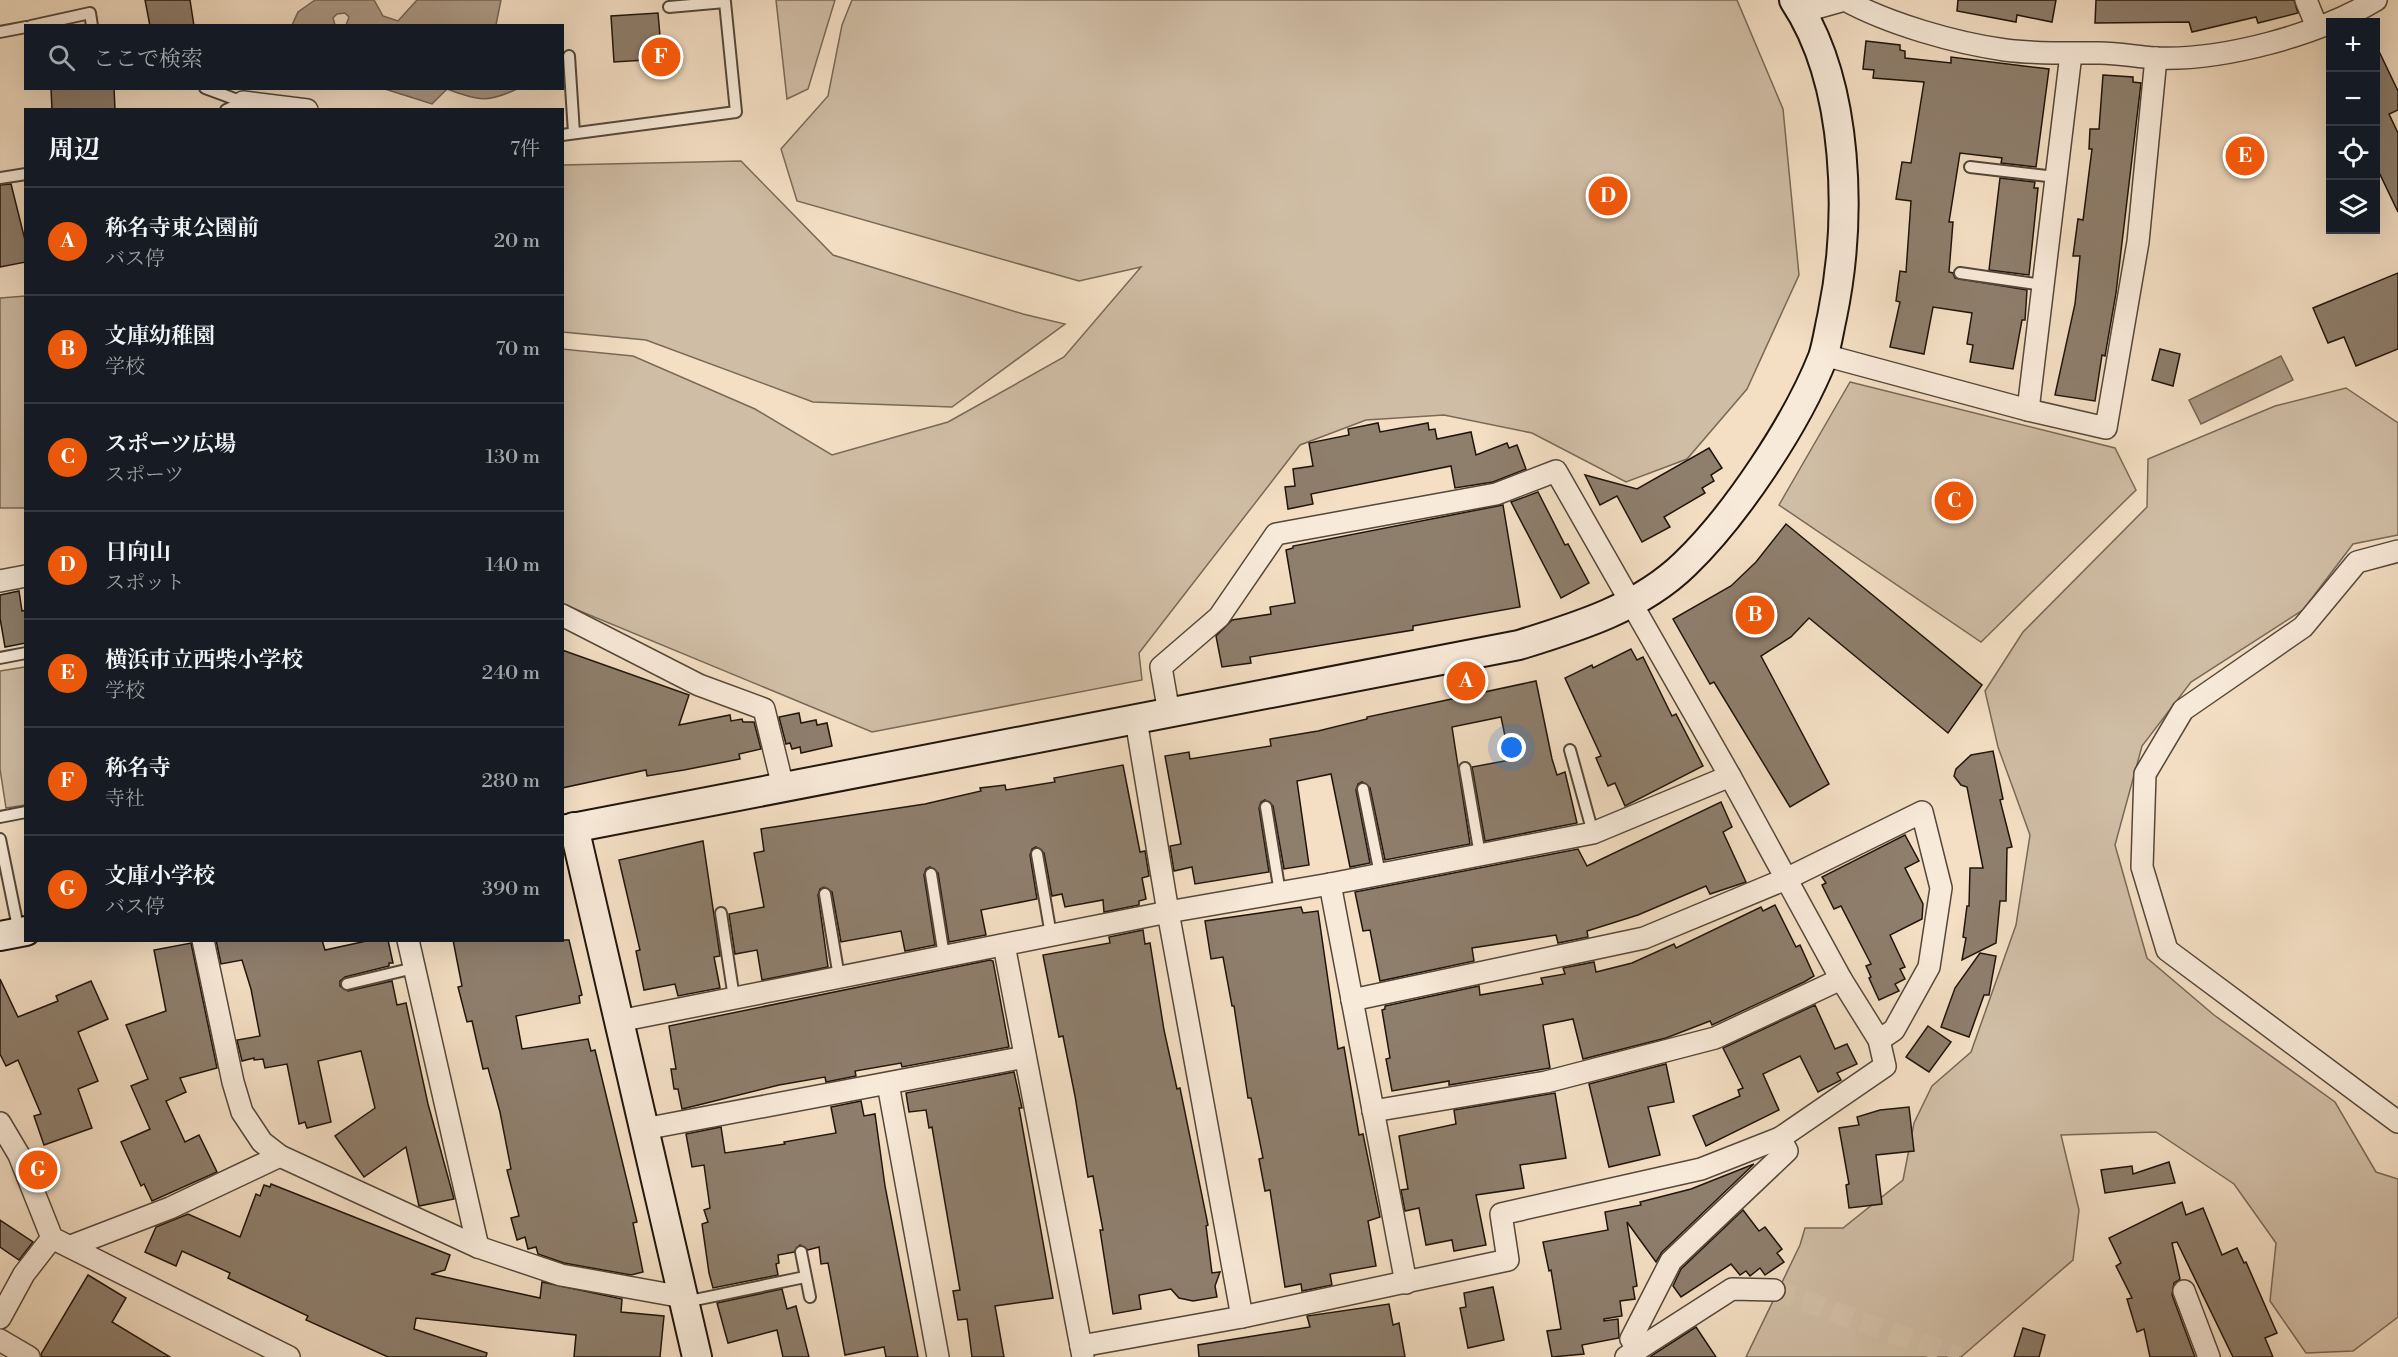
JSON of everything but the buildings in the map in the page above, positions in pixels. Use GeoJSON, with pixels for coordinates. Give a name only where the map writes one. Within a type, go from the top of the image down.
{"type":"FeatureCollection","features":[{"type":"Feature","properties":{"kind":"street"},"geometry":{"type":"LineString","coordinates":[[697,1357],[619,1021],[568,829],[1519,645],[1592,622],[1632,603],[1684,565],[1728,514],[1780,441],[1811,385],[1824,355],[1838,289],[1845,211],[1840,136],[1821,56],[1798,6],[1845,0],[1880,18],[2005,50],[2071,54],[2102,53],[2156,58],[2238,52],[2317,27],[2376,0]]}},
{"type":"Feature","properties":{"kind":"street"},"geometry":{"type":"LineString","coordinates":[[2306,0],[2317,27]]}},
{"type":"Feature","properties":{"kind":"street"},"geometry":{"type":"LineString","coordinates":[[2028,410],[2071,54]]}},
{"type":"Feature","properties":{"kind":"street"},"geometry":{"type":"LineString","coordinates":[[1824,355],[2028,410],[2106,428],[2138,242],[2156,58]]}},
{"type":"Feature","properties":{"kind":"street"},"geometry":{"type":"LineString","coordinates":[[234,106],[270,108]]}},
{"type":"Feature","properties":{"kind":"street"},"geometry":{"type":"LineString","coordinates":[[1004,945],[1082,1351],[1508,1260],[1501,1214],[1701,1169],[1780,1138],[1885,1066],[1879,1040],[1841,979],[1730,776],[1556,471],[1496,494],[1276,534],[1219,617],[1161,667],[1169,713]]}},
{"type":"Feature","properties":{"kind":"street"},"geometry":{"type":"LineString","coordinates":[[2398,551],[2357,562],[2303,627],[2183,710],[2145,774],[2142,867],[2167,950],[2398,1122]]}},
{"type":"Feature","properties":{"kind":"street"},"geometry":{"type":"LineString","coordinates":[[0,581],[24,576]]}},
{"type":"Feature","properties":{"kind":"street"},"geometry":{"type":"LineString","coordinates":[[564,616],[699,685],[764,709],[783,787]]}},
{"type":"Feature","properties":{"kind":"street"},"geometry":{"type":"LineString","coordinates":[[1136,720],[1168,912],[1242,1317]]}},
{"type":"Feature","properties":{"kind":"street"},"geometry":{"type":"LineString","coordinates":[[619,1021],[1168,912],[1330,884],[1593,833],[1730,776]]}},
{"type":"Feature","properties":{"kind":"street"},"geometry":{"type":"LineString","coordinates":[[1352,1000],[1644,938],[1786,879],[1922,812],[1941,888],[1929,967],[1893,1030],[1879,1040]]}},
{"type":"Feature","properties":{"kind":"street"},"geometry":{"type":"LineString","coordinates":[[1330,884],[1406,1282]]}},
{"type":"Feature","properties":{"kind":"street"},"geometry":{"type":"LineString","coordinates":[[203,942],[233,1082],[242,1112],[262,1142],[280,1156],[478,1247],[561,1275],[684,1299]]}},
{"type":"Feature","properties":{"kind":"street"},"geometry":{"type":"LineString","coordinates":[[408,942],[478,1247]]}},
{"type":"Feature","properties":{"kind":"street"},"geometry":{"type":"LineString","coordinates":[[1373,1111],[1546,1082],[1715,1038],[1841,979]]}},
{"type":"Feature","properties":{"kind":"street"},"geometry":{"type":"LineString","coordinates":[[644,1129],[1025,1057]]}},
{"type":"Feature","properties":{"kind":"street"},"geometry":{"type":"LineString","coordinates":[[888,1084],[938,1357]]}},
{"type":"Feature","properties":{"kind":"street"},"geometry":{"type":"LineString","coordinates":[[0,1123],[19,1155],[61,1242],[172,1301],[289,1357]]}},
{"type":"Feature","properties":{"kind":"street"},"geometry":{"type":"LineString","coordinates":[[1774,1290],[1732,1289],[1632,1353],[1631,1339],[1671,1261],[1787,1151],[1780,1138]]}},
{"type":"Feature","properties":{"kind":"street"},"geometry":{"type":"LineString","coordinates":[[0,1318],[24,1274],[61,1242],[170,1209],[280,1156]]}},
{"type":"Feature","properties":{"kind":"street"},"geometry":{"type":"LineString","coordinates":[[2184,1291],[2209,1357]]}},
{"type":"Feature","properties":{"kind":"street"},"geometry":{"type":"LineString","coordinates":[[0,1340],[29,1357]]}},
{"type":"Feature","properties":{"kind":"lane"},"geometry":{"type":"LineString","coordinates":[[569,56],[568,134],[736,112],[725,2],[669,7]]}},
{"type":"Feature","properties":{"kind":"lane"},"geometry":{"type":"LineString","coordinates":[[41,24],[90,14],[92,24]]}},
{"type":"Feature","properties":{"kind":"lane"},"geometry":{"type":"LineString","coordinates":[[0,32],[24,27]]}},
{"type":"Feature","properties":{"kind":"lane"},"geometry":{"type":"LineString","coordinates":[[209,90],[234,106]]}},
{"type":"Feature","properties":{"kind":"lane"},"geometry":{"type":"LineString","coordinates":[[1970,167],[2056,177]]}},
{"type":"Feature","properties":{"kind":"lane"},"geometry":{"type":"LineString","coordinates":[[0,178],[24,174]]}},
{"type":"Feature","properties":{"kind":"lane"},"geometry":{"type":"LineString","coordinates":[[1960,273],[2043,285]]}},
{"type":"Feature","properties":{"kind":"lane"},"geometry":{"type":"LineString","coordinates":[[0,658],[24,653]]}},
{"type":"Feature","properties":{"kind":"lane"},"geometry":{"type":"LineString","coordinates":[[1570,750],[1593,833]]}},
{"type":"Feature","properties":{"kind":"lane"},"geometry":{"type":"LineString","coordinates":[[1465,768],[1480,855]]}},
{"type":"Feature","properties":{"kind":"lane"},"geometry":{"type":"LineString","coordinates":[[1364,789],[1380,874]]}},
{"type":"Feature","properties":{"kind":"lane"},"geometry":{"type":"LineString","coordinates":[[1266,807],[1280,893]]}},
{"type":"Feature","properties":{"kind":"lane"},"geometry":{"type":"LineString","coordinates":[[0,818],[24,812]]}},
{"type":"Feature","properties":{"kind":"lane"},"geometry":{"type":"LineString","coordinates":[[0,839],[15,933]]}},
{"type":"Feature","properties":{"kind":"lane"},"geometry":{"type":"LineString","coordinates":[[1037,854],[1051,935]]}},
{"type":"Feature","properties":{"kind":"lane"},"geometry":{"type":"LineString","coordinates":[[931,874],[944,956]]}},
{"type":"Feature","properties":{"kind":"lane"},"geometry":{"type":"LineString","coordinates":[[825,894],[839,977]]}},
{"type":"Feature","properties":{"kind":"lane"},"geometry":{"type":"LineString","coordinates":[[720,913],[734,998]]}},
{"type":"Feature","properties":{"kind":"lane"},"geometry":{"type":"LineString","coordinates":[[347,984],[414,968]]}},
{"type":"Feature","properties":{"kind":"lane"},"geometry":{"type":"LineString","coordinates":[[801,1252],[810,1298]]}},
{"type":"Feature","properties":{"kind":"lane"},"geometry":{"type":"LineString","coordinates":[[684,1299],[805,1277]]}},
{"type":"Feature","properties":{"kind":"shaded area"},"geometry":{"type":"Polygon","coordinates":[[[315,0],[374,0],[383,16],[398,21],[417,0],[501,0],[496,24],[346,24],[349,17],[345,13],[337,14],[333,18],[335,24],[292,24],[298,12],[315,0]]]}},
{"type":"Feature","properties":{"kind":"shaded area"},"geometry":{"type":"Polygon","coordinates":[[[776,0],[835,0],[808,89],[787,99],[776,0]]]}},
{"type":"Feature","properties":{"kind":"shaded area"},"geometry":{"type":"Polygon","coordinates":[[[852,0],[1737,0],[1783,109],[1799,275],[1747,389],[1687,459],[1626,482],[1532,433],[1444,415],[1366,420],[1300,445],[1139,653],[1142,680],[872,732],[564,604],[564,349],[633,356],[755,409],[832,455],[948,422],[1064,357],[1141,267],[1079,281],[797,201],[781,149],[828,96],[842,25],[852,0]]]}},
{"type":"Feature","properties":{"kind":"shaded area"},"geometry":{"type":"Polygon","coordinates":[[[388,90],[446,90],[432,104],[388,90]]]}},
{"type":"Feature","properties":{"kind":"shaded area"},"geometry":{"type":"Polygon","coordinates":[[[450,90],[515,90],[498,97],[483,99],[450,90]]]}},
{"type":"Feature","properties":{"kind":"shaded area"},"geometry":{"type":"Polygon","coordinates":[[[741,161],[833,255],[1023,314],[1065,324],[952,407],[813,402],[646,340],[564,332],[564,165],[741,161]]]}},
{"type":"Feature","properties":{"kind":"shaded area"},"geometry":{"type":"Polygon","coordinates":[[[24,296],[24,508],[0,508],[0,298],[24,296]]]}},
{"type":"Feature","properties":{"kind":"shaded area"},"geometry":{"type":"Polygon","coordinates":[[[2281,356],[2293,380],[2201,424],[2189,400],[2281,356]]]}},
{"type":"Feature","properties":{"kind":"shaded area"},"geometry":{"type":"Polygon","coordinates":[[[1850,382],[2115,448],[2136,490],[1981,642],[1779,505],[1850,382]]]}},
{"type":"Feature","properties":{"kind":"shaded area"},"geometry":{"type":"Polygon","coordinates":[[[2346,388],[2398,423],[2398,535],[2353,544],[2303,610],[2191,682],[2142,746],[2115,845],[2147,958],[2214,1015],[2335,1102],[2376,1172],[2398,1179],[2398,1317],[2353,1351],[2306,1353],[2270,1301],[2276,1243],[2234,1184],[2156,1132],[2061,1135],[2079,1210],[2073,1260],[1961,1357],[1746,1357],[1800,1245],[1805,1228],[1843,1228],[1903,1180],[1914,1123],[1932,1086],[1971,1052],[2016,925],[2030,835],[1998,747],[1985,691],[2023,632],[2147,507],[2148,459],[2275,406],[2346,388]]]}},
{"type":"Feature","properties":{"kind":"shaded area"},"geometry":{"type":"Polygon","coordinates":[[[24,667],[24,805],[6,808],[0,769],[0,671],[24,667]]]}},
{"type":"Feature","properties":{"kind":"tunnel"},"geometry":{"type":"LineString","coordinates":[[1774,1290],[1959,1357]]}},
{"type":"Feature","properties":{"kind":"place","name":"称名寺"},"geometry":{"type":"Point","coordinates":[661,57]}},
{"type":"Feature","properties":{"kind":"place","name":"横浜市立西柴小学校"},"geometry":{"type":"Point","coordinates":[2245,156]}},
{"type":"Feature","properties":{"kind":"place","name":"日向山"},"geometry":{"type":"Point","coordinates":[1608,196]}},
{"type":"Feature","properties":{"kind":"place","name":"スポーツ広場"},"geometry":{"type":"Point","coordinates":[1954,501]}},
{"type":"Feature","properties":{"kind":"place","name":"文庫幼稚園"},"geometry":{"type":"Point","coordinates":[1755,615]}},
{"type":"Feature","properties":{"kind":"place","name":"称名寺東公園前"},"geometry":{"type":"Point","coordinates":[1466,681]}},
{"type":"Feature","properties":{"kind":"place","name":"文庫小学校"},"geometry":{"type":"Point","coordinates":[38,1170]}}]}
